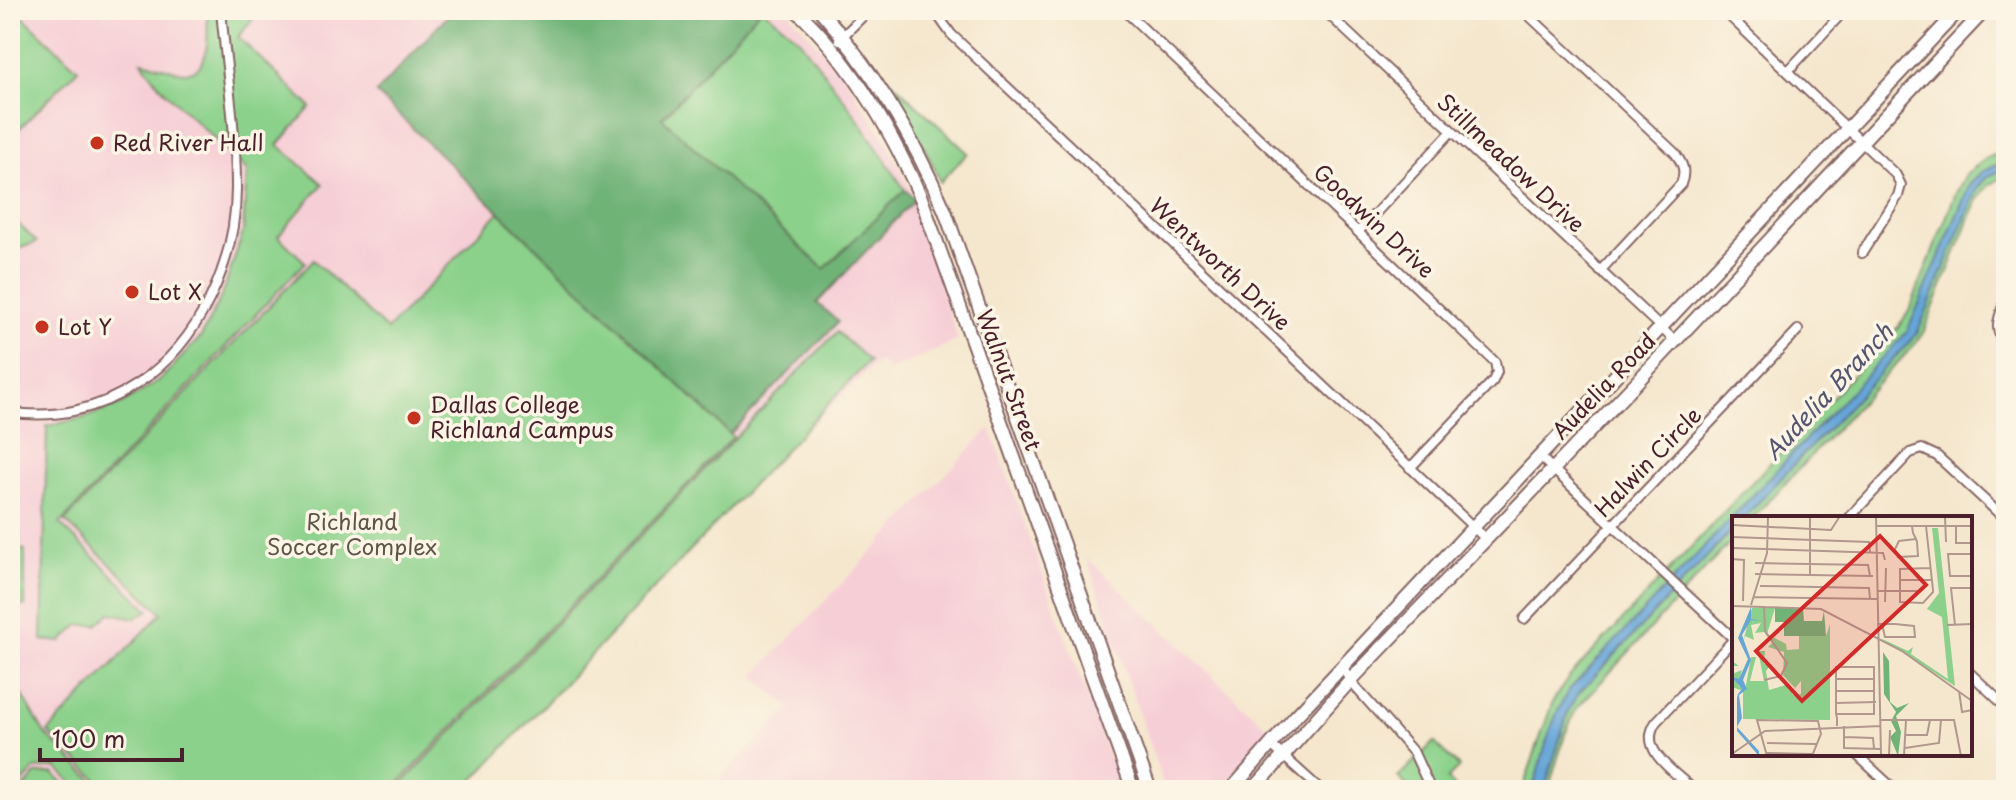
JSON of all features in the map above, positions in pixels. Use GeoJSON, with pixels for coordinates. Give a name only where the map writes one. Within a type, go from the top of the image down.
{"type":"FeatureCollection","features":[{"type":"Feature","properties":{"kind":"main road","name":"Walnut Street"},"geometry":{"type":"LineString","coordinates":[[796,10],[866,95],[906,163],[938,240],[1133,790]]}},
{"type":"Feature","properties":{"kind":"main road","name":"Walnut Street"},"geometry":{"type":"LineString","coordinates":[[820,10],[879,84],[917,149],[945,211],[1150,790]]}},
{"type":"Feature","properties":{"kind":"main road","name":"Audelia Road"},"geometry":{"type":"LineString","coordinates":[[1231,790],[1342,666],[1959,10]]}},
{"type":"Feature","properties":{"kind":"main road","name":"Audelia Road"},"geometry":{"type":"LineString","coordinates":[[1253,790],[1350,681],[1985,10]]}},
{"type":"Feature","properties":{"kind":"main road"},"geometry":{"type":"LineString","coordinates":[[1942,28],[1955,41]]}},
{"type":"Feature","properties":{"kind":"main road"},"geometry":{"type":"LineString","coordinates":[[938,240],[945,240],[958,271],[973,287]]}},
{"type":"Feature","properties":{"kind":"main road"},"geometry":{"type":"LineString","coordinates":[[1006,432],[1021,427]]}},
{"type":"Feature","properties":{"kind":"main road"},"geometry":{"type":"LineString","coordinates":[[1059,585],[1076,580]]}},
{"type":"Feature","properties":{"kind":"street"},"geometry":{"type":"LineString","coordinates":[[10,412],[38,416],[55,414],[110,400],[158,370],[198,322],[223,262],[235,209],[235,165],[221,10]]}},
{"type":"Feature","properties":{"kind":"street"},"geometry":{"type":"LineString","coordinates":[[829,47],[844,37],[869,10]]}},
{"type":"Feature","properties":{"kind":"street","name":"Wentworth Drive"},"geometry":{"type":"LineString","coordinates":[[934,10],[951,34],[1486,539]]}},
{"type":"Feature","properties":{"kind":"street","name":"Goodwin Drive"},"geometry":{"type":"LineString","coordinates":[[1124,10],[1495,362],[1497,372],[1493,381],[1410,468]]}},
{"type":"Feature","properties":{"kind":"street","name":"Stillmeadow Drive"},"geometry":{"type":"LineString","coordinates":[[1324,10],[1675,341]]}},
{"type":"Feature","properties":{"kind":"street"},"geometry":{"type":"LineString","coordinates":[[1523,10],[1675,153],[1685,173],[1681,184],[1600,271]]}},
{"type":"Feature","properties":{"kind":"street"},"geometry":{"type":"LineString","coordinates":[[1723,10],[1896,175],[1901,185],[1898,196],[1862,253]]}},
{"type":"Feature","properties":{"kind":"street"},"geometry":{"type":"LineString","coordinates":[[1788,71],[1845,10]]}},
{"type":"Feature","properties":{"kind":"street"},"geometry":{"type":"LineString","coordinates":[[1359,231],[1452,131]]}},
{"type":"Feature","properties":{"kind":"street"},"geometry":{"type":"LineString","coordinates":[[2006,299],[1997,324],[1997,333],[2006,345]]}},
{"type":"Feature","properties":{"kind":"street","name":"Halwin Circle"},"geometry":{"type":"LineString","coordinates":[[1524,619],[1798,330]]}},
{"type":"Feature","properties":{"kind":"street"},"geometry":{"type":"LineString","coordinates":[[1851,516],[1910,453],[1922,449],[1937,456],[2006,520]]}},
{"type":"Feature","properties":{"kind":"street"},"geometry":{"type":"LineString","coordinates":[[1539,456],[1732,637]]}},
{"type":"Feature","properties":{"kind":"street"},"geometry":{"type":"LineString","coordinates":[[1694,790],[1656,755],[1650,746],[1649,736],[1656,722],[1732,641]]}},
{"type":"Feature","properties":{"kind":"street"},"geometry":{"type":"LineString","coordinates":[[1342,666],[1350,681],[1414,753],[1431,790]]}},
{"type":"Feature","properties":{"kind":"street"},"geometry":{"type":"LineString","coordinates":[[1972,675],[2006,707]]}},
{"type":"Feature","properties":{"kind":"street"},"geometry":{"type":"LineString","coordinates":[[1270,744],[1315,787]]}},
{"type":"Feature","properties":{"kind":"street"},"geometry":{"type":"LineString","coordinates":[[1858,756],[1895,790]]}},
{"type":"Feature","properties":{"kind":"shaded area","name":"Dallas College Richland Campus"},"geometry":{"type":"Polygon","coordinates":[[[10,10],[787,10],[841,72],[887,142],[915,199],[958,340],[890,371],[878,361],[758,475],[465,790],[10,790],[10,10]]]}},
{"type":"Feature","properties":{"kind":"shaded area"},"geometry":{"type":"Polygon","coordinates":[[[990,428],[1121,790],[710,790],[790,708],[754,676],[990,428]]]}},
{"type":"Feature","properties":{"kind":"shaded area"},"geometry":{"type":"Polygon","coordinates":[[[1087,558],[1270,730],[1222,790],[1165,790],[1087,558]]]}},
{"type":"Feature","properties":{"kind":"green space"},"geometry":{"type":"Polygon","coordinates":[[[207,10],[260,10],[238,37],[311,107],[278,145],[323,184],[278,236],[305,262],[60,524],[149,610],[135,618],[110,613],[97,625],[79,625],[61,642],[42,640],[47,426],[87,417],[122,404],[160,380],[201,337],[223,293],[243,232],[247,171],[163,89],[142,61],[182,72],[195,70],[201,64],[207,47],[207,10]]]}},
{"type":"Feature","properties":{"kind":"green space"},"geometry":{"type":"Polygon","coordinates":[[[453,10],[760,10],[662,118],[824,269],[905,190],[915,199],[817,303],[838,322],[730,434],[376,93],[453,10]]]}},
{"type":"Feature","properties":{"kind":"green space"},"geometry":{"type":"Polygon","coordinates":[[[760,10],[798,38],[852,110],[905,190],[824,270],[662,118],[760,10]]]}},
{"type":"Feature","properties":{"kind":"green space"},"geometry":{"type":"Polygon","coordinates":[[[17,11],[78,69],[10,138],[10,19],[17,11]]]}},
{"type":"Feature","properties":{"kind":"green space"},"geometry":{"type":"Polygon","coordinates":[[[868,59],[968,153],[940,182],[908,118],[868,59]]]}},
{"type":"Feature","properties":{"kind":"green space"},"geometry":{"type":"Polygon","coordinates":[[[2006,150],[2006,175],[1988,186],[1978,198],[1923,333],[1755,516],[1732,516],[1732,540],[1576,709],[1548,790],[1522,790],[1553,701],[1569,677],[1898,327],[1909,311],[1956,193],[1967,173],[1987,158],[2006,150]]]}},
{"type":"Feature","properties":{"kind":"green space","name":"Richland Soccer Complex"},"geometry":{"type":"Polygon","coordinates":[[[499,212],[733,437],[392,790],[108,790],[48,732],[162,613],[65,521],[313,260],[387,330],[499,212]]]}},
{"type":"Feature","properties":{"kind":"green space"},"geometry":{"type":"Polygon","coordinates":[[[10,216],[37,242],[10,252],[10,216]]]}},
{"type":"Feature","properties":{"kind":"green space"},"geometry":{"type":"Polygon","coordinates":[[[837,332],[869,361],[464,790],[396,790],[837,332]]]}},
{"type":"Feature","properties":{"kind":"green space"},"geometry":{"type":"Polygon","coordinates":[[[10,548],[25,550],[25,606],[10,605],[10,548]]]}},
{"type":"Feature","properties":{"kind":"green space"},"geometry":{"type":"Polygon","coordinates":[[[10,693],[22,694],[44,733],[103,790],[80,790],[56,767],[35,769],[19,786],[10,778],[10,693]]]}},
{"type":"Feature","properties":{"kind":"green space"},"geometry":{"type":"Polygon","coordinates":[[[1434,742],[1459,767],[1447,779],[1458,790],[1411,790],[1398,777],[1434,742]]]}},
{"type":"Feature","properties":{"kind":"green space"},"geometry":{"type":"Polygon","coordinates":[[[53,773],[71,790],[22,790],[36,774],[53,773]]]}},
{"type":"Feature","properties":{"kind":"water"},"geometry":{"type":"Polygon","coordinates":[[[2006,161],[2006,168],[1987,177],[1978,187],[1917,334],[1746,516],[1733,516],[1907,332],[1970,184],[1981,172],[2006,161]]]}},
{"type":"Feature","properties":{"kind":"water"},"geometry":{"type":"Polygon","coordinates":[[[1732,517],[1732,530],[1579,693],[1569,709],[1544,790],[1532,790],[1552,726],[1569,690],[1732,517]]]}},
{"type":"Feature","properties":{"kind":"place","name":"Red River Hall"},"geometry":{"type":"Point","coordinates":[97,143]}},
{"type":"Feature","properties":{"kind":"place","name":"Lot X"},"geometry":{"type":"Point","coordinates":[132,292]}},
{"type":"Feature","properties":{"kind":"place","name":"Lot Y"},"geometry":{"type":"Point","coordinates":[42,327]}},
{"type":"Feature","properties":{"kind":"place","name":"Dallas College Richland Campus"},"geometry":{"type":"Point","coordinates":[414,418]}},
{"type":"Feature","properties":{"kind":"water label","name":"Audelia Branch"},"geometry":{"type":"Point","coordinates":[1829,392]}}]}
